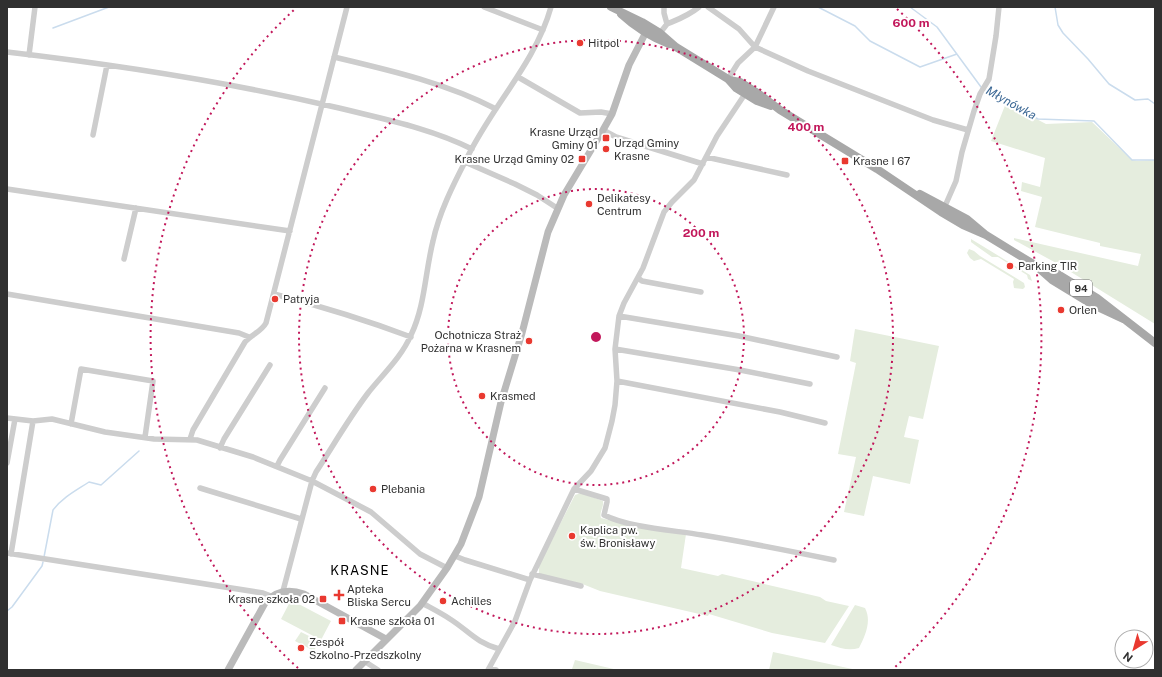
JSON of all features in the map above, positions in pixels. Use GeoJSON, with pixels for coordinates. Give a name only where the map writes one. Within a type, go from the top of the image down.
{"type":"FeatureCollection","features":[{"type":"Feature","properties":{"kind":"main road","name":"94"},"geometry":{"type":"LineString","coordinates":[[613,8],[642,22],[658,32],[676,47],[728,80],[745,94],[757,101],[780,110]]}},
{"type":"Feature","properties":{"kind":"main road","name":"94"},"geometry":{"type":"LineString","coordinates":[[613,8],[631,23],[657,39],[676,47]]}},
{"type":"Feature","properties":{"kind":"main road","name":"94"},"geometry":{"type":"LineString","coordinates":[[728,80],[743,84],[780,110],[898,183],[934,208],[958,222],[986,235],[1034,265],[1052,280],[1082,299],[1155,335]]}},
{"type":"Feature","properties":{"kind":"main road","name":"94"},"geometry":{"type":"LineString","coordinates":[[898,183],[945,206],[967,219],[986,235]]}},
{"type":"Feature","properties":{"kind":"main road","name":"94"},"geometry":{"type":"LineString","coordinates":[[1135,326],[1155,343]]}},
{"type":"Feature","properties":{"kind":"street"},"geometry":{"type":"LineString","coordinates":[[29,55],[35,7]]}},
{"type":"Feature","properties":{"kind":"street"},"geometry":{"type":"LineString","coordinates":[[190,439],[193,430],[249,337],[259,332],[266,323],[347,7]]}},
{"type":"Feature","properties":{"kind":"street"},"geometry":{"type":"LineString","coordinates":[[484,7],[544,30]]}},
{"type":"Feature","properties":{"kind":"street"},"geometry":{"type":"LineString","coordinates":[[283,591],[301,519],[316,472],[362,401],[390,369],[411,337],[423,299],[433,239],[446,204],[472,149],[496,109],[518,77],[538,42],[544,30],[551,7]]}},
{"type":"Feature","properties":{"kind":"street"},"geometry":{"type":"LineString","coordinates":[[664,7],[667,24]]}},
{"type":"Feature","properties":{"kind":"street"},"geometry":{"type":"LineString","coordinates":[[646,32],[658,32],[667,24],[682,19],[698,7]]}},
{"type":"Feature","properties":{"kind":"street"},"geometry":{"type":"LineString","coordinates":[[708,7],[739,29],[755,47],[815,74],[933,120],[968,130]]}},
{"type":"Feature","properties":{"kind":"street"},"geometry":{"type":"LineString","coordinates":[[728,80],[738,63],[755,47],[774,7]]}},
{"type":"Feature","properties":{"kind":"street"},"geometry":{"type":"LineString","coordinates":[[945,206],[956,181],[968,130],[980,94],[989,79],[999,7]]}},
{"type":"Feature","properties":{"kind":"street"},"geometry":{"type":"LineString","coordinates":[[356,670],[422,603],[455,556],[461,544],[479,497],[500,402],[522,333],[544,242],[557,208],[612,114],[629,65],[646,32],[642,22]]}},
{"type":"Feature","properties":{"kind":"street"},"geometry":{"type":"LineString","coordinates":[[7,52],[107,65],[224,84],[322,104],[412,126],[472,149]]}},
{"type":"Feature","properties":{"kind":"street"},"geometry":{"type":"LineString","coordinates":[[334,57],[430,82],[496,109]]}},
{"type":"Feature","properties":{"kind":"street"},"geometry":{"type":"LineString","coordinates":[[93,135],[107,65]]}},
{"type":"Feature","properties":{"kind":"street"},"geometry":{"type":"LineString","coordinates":[[518,77],[580,113],[601,112],[612,114]]}},
{"type":"Feature","properties":{"kind":"street"},"geometry":{"type":"LineString","coordinates":[[496,670],[489,669],[498,649],[515,621],[531,577],[574,489],[591,471],[605,448],[612,421],[617,381],[615,350],[618,316],[643,268],[664,212],[694,180],[722,127],[745,94],[743,84]]}},
{"type":"Feature","properties":{"kind":"street"},"geometry":{"type":"LineString","coordinates":[[745,94],[759,94]]}},
{"type":"Feature","properties":{"kind":"street"},"geometry":{"type":"LineString","coordinates":[[603,130],[616,137],[703,164]]}},
{"type":"Feature","properties":{"kind":"street"},"geometry":{"type":"LineString","coordinates":[[706,157],[787,175]]}},
{"type":"Feature","properties":{"kind":"street"},"geometry":{"type":"LineString","coordinates":[[465,162],[521,186],[557,208]]}},
{"type":"Feature","properties":{"kind":"street"},"geometry":{"type":"LineString","coordinates":[[7,189],[290,231]]}},
{"type":"Feature","properties":{"kind":"street"},"geometry":{"type":"LineString","coordinates":[[124,260],[136,208]]}},
{"type":"Feature","properties":{"kind":"street"},"geometry":{"type":"LineString","coordinates":[[638,278],[642,281],[701,292]]}},
{"type":"Feature","properties":{"kind":"street"},"geometry":{"type":"LineString","coordinates":[[7,294],[239,333],[249,337]]}},
{"type":"Feature","properties":{"kind":"street"},"geometry":{"type":"LineString","coordinates":[[274,294],[311,303],[383,326],[411,337]]}},
{"type":"Feature","properties":{"kind":"street"},"geometry":{"type":"LineString","coordinates":[[618,316],[739,336],[837,357]]}},
{"type":"Feature","properties":{"kind":"street"},"geometry":{"type":"LineString","coordinates":[[615,350],[740,370],[810,384]]}},
{"type":"Feature","properties":{"kind":"street"},"geometry":{"type":"LineString","coordinates":[[220,448],[224,439],[270,366]]}},
{"type":"Feature","properties":{"kind":"street"},"geometry":{"type":"LineString","coordinates":[[71,424],[82,369],[153,381],[145,437]]}},
{"type":"Feature","properties":{"kind":"street"},"geometry":{"type":"LineString","coordinates":[[617,381],[825,422]]}},
{"type":"Feature","properties":{"kind":"street"},"geometry":{"type":"LineString","coordinates":[[277,466],[325,388]]}},
{"type":"Feature","properties":{"kind":"street"},"geometry":{"type":"LineString","coordinates":[[7,418],[33,421],[52,419],[105,432],[170,440],[197,440],[253,457],[312,481],[371,512],[420,554],[447,568]]}},
{"type":"Feature","properties":{"kind":"street"},"geometry":{"type":"LineString","coordinates":[[7,463],[15,419]]}},
{"type":"Feature","properties":{"kind":"street"},"geometry":{"type":"LineString","coordinates":[[33,421],[9,554],[263,593],[271,596]]}},
{"type":"Feature","properties":{"kind":"street"},"geometry":{"type":"LineString","coordinates":[[200,488],[301,519]]}},
{"type":"Feature","properties":{"kind":"street"},"geometry":{"type":"LineString","coordinates":[[574,489],[607,499],[604,515],[614,519],[643,526],[734,540],[834,560]]}},
{"type":"Feature","properties":{"kind":"street"},"geometry":{"type":"LineString","coordinates":[[455,556],[531,577],[581,586]]}},
{"type":"Feature","properties":{"kind":"street"},"geometry":{"type":"LineString","coordinates":[[228,670],[260,611],[271,596],[283,591],[296,591],[304,594],[386,639]]}},
{"type":"Feature","properties":{"kind":"street"},"geometry":{"type":"LineString","coordinates":[[422,603],[451,619],[476,640],[498,649]]}},
{"type":"Feature","properties":{"kind":"street"},"geometry":{"type":"LineString","coordinates":[[364,661],[378,670]]}},
{"type":"Feature","properties":{"kind":"green space"},"geometry":{"type":"Polygon","coordinates":[[[1006,103],[1046,124],[1092,122],[1132,160],[1155,160],[1155,324],[1058,264],[1014,240],[1014,238],[1138,266],[1141,254],[1100,246],[1100,243],[1035,227],[1042,197],[1021,191],[1022,182],[1040,187],[1045,158],[991,141],[1006,103]]]}},
{"type":"Feature","properties":{"kind":"green space"},"geometry":{"type":"Polygon","coordinates":[[[971,239],[1030,275],[1032,281],[1028,279],[1027,275],[998,257],[992,257],[971,242],[971,239]]]}},
{"type":"Feature","properties":{"kind":"green space"},"geometry":{"type":"Polygon","coordinates":[[[969,249],[1024,283],[1025,287],[1023,289],[1014,288],[1014,279],[981,259],[974,261],[967,253],[969,249]]]}},
{"type":"Feature","properties":{"kind":"green space"},"geometry":{"type":"Polygon","coordinates":[[[855,329],[939,346],[923,419],[909,416],[904,437],[919,440],[910,484],[873,476],[864,516],[844,512],[856,457],[838,454],[856,363],[850,361],[855,329]]]}},
{"type":"Feature","properties":{"kind":"green space"},"geometry":{"type":"Polygon","coordinates":[[[581,493],[603,501],[601,518],[628,525],[686,534],[681,568],[718,576],[722,574],[820,597],[826,601],[849,606],[825,643],[772,633],[709,614],[708,616],[600,591],[580,583],[577,584],[539,574],[539,565],[575,495],[581,493]]]}},
{"type":"Feature","properties":{"kind":"green space"},"geometry":{"type":"Polygon","coordinates":[[[291,600],[331,621],[321,640],[281,619],[291,600]]]}},
{"type":"Feature","properties":{"kind":"green space"},"geometry":{"type":"Polygon","coordinates":[[[855,605],[865,608],[868,618],[867,628],[859,648],[848,649],[831,645],[855,605]]]}},
{"type":"Feature","properties":{"kind":"green space"},"geometry":{"type":"Polygon","coordinates":[[[301,632],[319,641],[314,651],[295,641],[301,632]]]}},
{"type":"Feature","properties":{"kind":"green space"},"geometry":{"type":"Polygon","coordinates":[[[773,652],[857,670],[769,670],[773,652]]]}},
{"type":"Feature","properties":{"kind":"green space"},"geometry":{"type":"Polygon","coordinates":[[[575,660],[618,670],[575,670],[572,669],[575,660]]]}},
{"type":"Feature","properties":{"kind":"waterway"},"geometry":{"type":"LineString","coordinates":[[53,28],[109,7]]}},
{"type":"Feature","properties":{"kind":"waterway"},"geometry":{"type":"LineString","coordinates":[[818,7],[855,26],[870,41],[920,67],[957,54]]}},
{"type":"Feature","properties":{"kind":"waterway","name":"Młynówka"},"geometry":{"type":"LineString","coordinates":[[910,7],[937,27],[981,87]]}},
{"type":"Feature","properties":{"kind":"waterway"},"geometry":{"type":"LineString","coordinates":[[1055,7],[1058,25],[1063,33],[1109,84],[1135,100],[1148,99],[1155,104]]}},
{"type":"Feature","properties":{"kind":"waterway","name":"Młynówka"},"geometry":{"type":"LineString","coordinates":[[984,90],[1038,119],[1094,121],[1132,160],[1155,160]]}},
{"type":"Feature","properties":{"kind":"waterway"},"geometry":{"type":"LineString","coordinates":[[44,557],[53,510],[57,505],[70,494],[89,482],[101,485],[139,451]]}},
{"type":"Feature","properties":{"kind":"waterway"},"geometry":{"type":"LineString","coordinates":[[7,611],[12,607],[42,566],[43,562]]}},
{"type":"Feature","properties":{"kind":"place","name":"Hitpol"},"geometry":{"type":"Point","coordinates":[580,43]}},
{"type":"Feature","properties":{"kind":"place","name":"Krasne Urząd Gminy 01"},"geometry":{"type":"Point","coordinates":[606,138]}},
{"type":"Feature","properties":{"kind":"place","name":"Urząd Gminy Krasne"},"geometry":{"type":"Point","coordinates":[606,149]}},
{"type":"Feature","properties":{"kind":"place","name":"Krasne Urząd Gminy 02"},"geometry":{"type":"Point","coordinates":[582,159]}},
{"type":"Feature","properties":{"kind":"place","name":"Krasne I 67"},"geometry":{"type":"Point","coordinates":[845,161]}},
{"type":"Feature","properties":{"kind":"place","name":"Delikatesy Centrum"},"geometry":{"type":"Point","coordinates":[589,204]}},
{"type":"Feature","properties":{"kind":"place","name":"Parking TIR"},"geometry":{"type":"Point","coordinates":[1010,266]}},
{"type":"Feature","properties":{"kind":"place","name":"Patryja"},"geometry":{"type":"Point","coordinates":[275,299]}},
{"type":"Feature","properties":{"kind":"place","name":"Orlen"},"geometry":{"type":"Point","coordinates":[1061,310]}},
{"type":"Feature","properties":{"kind":"place","name":"Ochotnicza Straż Pożarna w Krasnem"},"geometry":{"type":"Point","coordinates":[529,341]}},
{"type":"Feature","properties":{"kind":"place","name":"Krasmed"},"geometry":{"type":"Point","coordinates":[482,396]}},
{"type":"Feature","properties":{"kind":"place","name":"Plebania"},"geometry":{"type":"Point","coordinates":[373,489]}},
{"type":"Feature","properties":{"kind":"place","name":"Kaplica pw. św. Bronisławy"},"geometry":{"type":"Point","coordinates":[572,536]}},
{"type":"Feature","properties":{"kind":"place","name":"Apteka Bliska Sercu"},"geometry":{"type":"Point","coordinates":[339,595]}},
{"type":"Feature","properties":{"kind":"place","name":"Krasne szkoła 02"},"geometry":{"type":"Point","coordinates":[323,599]}},
{"type":"Feature","properties":{"kind":"place","name":"Achilles"},"geometry":{"type":"Point","coordinates":[443,601]}},
{"type":"Feature","properties":{"kind":"place","name":"Krasne szkoła 01"},"geometry":{"type":"Point","coordinates":[342,621]}},
{"type":"Feature","properties":{"kind":"place","name":"Zespół Szkolno-Przedszkolny"},"geometry":{"type":"Point","coordinates":[301,648]}},
{"type":"Feature","properties":{"kind":"district","name":"KRASNE"},"geometry":{"type":"Point","coordinates":[360,570]}}]}
